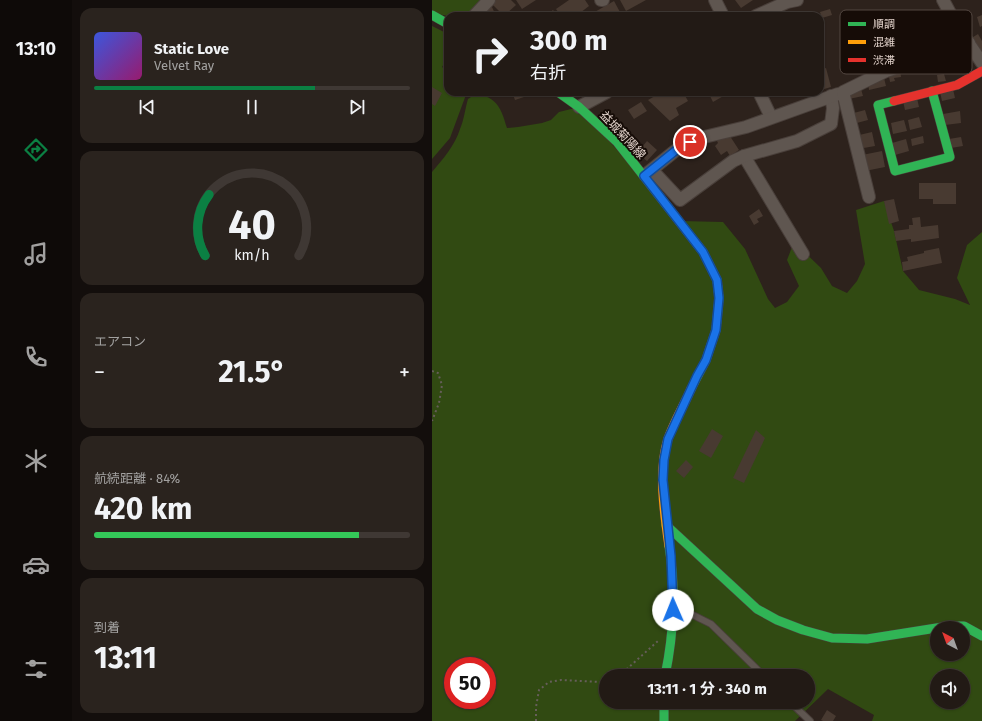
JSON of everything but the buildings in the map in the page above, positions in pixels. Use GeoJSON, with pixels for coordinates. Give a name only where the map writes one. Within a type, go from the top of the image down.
{"type":"FeatureCollection","features":[{"type":"Feature","properties":{"kind":"main road"},"geometry":{"type":"LineString","coordinates":[[433,17],[444,22]]}},
{"type":"Feature","properties":{"kind":"main road"},"geometry":{"type":"LineString","coordinates":[[932,91],[950,157],[895,171],[878,105],[932,91],[957,85],[982,71]]}},
{"type":"Feature","properties":{"kind":"main road","name":"益城菊陽線"},"geometry":{"type":"LineString","coordinates":[[564,96],[579,107],[648,173],[703,252],[717,280],[719,298],[716,330],[706,360],[668,439],[664,460],[663,480],[666,525],[671,556],[673,610],[670,648],[666,669]]}},
{"type":"Feature","properties":{"kind":"main road"},"geometry":{"type":"LineString","coordinates":[[666,525],[757,609],[777,620],[803,630],[832,638],[866,639],[949,626],[964,626],[982,636]]}},
{"type":"Feature","properties":{"kind":"main road"},"geometry":{"type":"LineString","coordinates":[[664,709],[664,721]]}},
{"type":"Feature","properties":{"kind":"street"},"geometry":{"type":"LineString","coordinates":[[478,12],[489,0]]}},
{"type":"Feature","properties":{"kind":"street"},"geometry":{"type":"LineString","coordinates":[[715,0],[721,12]]}},
{"type":"Feature","properties":{"kind":"street"},"geometry":{"type":"LineString","coordinates":[[765,12],[787,2],[797,0]]}},
{"type":"Feature","properties":{"kind":"street"},"geometry":{"type":"LineString","coordinates":[[943,0],[949,10]]}},
{"type":"Feature","properties":{"kind":"street"},"geometry":{"type":"LineString","coordinates":[[972,48],[982,63]]}},
{"type":"Feature","properties":{"kind":"street"},"geometry":{"type":"LineString","coordinates":[[831,96],[834,108],[831,124],[797,141],[744,156],[733,161],[680,200],[648,173],[680,147],[700,138],[746,127],[771,117],[831,96],[843,92],[880,74]]}},
{"type":"Feature","properties":{"kind":"street"},"geometry":{"type":"LineString","coordinates":[[843,92],[869,197]]}},
{"type":"Feature","properties":{"kind":"street"},"geometry":{"type":"LineString","coordinates":[[579,107],[600,96]]}},
{"type":"Feature","properties":{"kind":"street"},"geometry":{"type":"LineString","coordinates":[[762,96],[771,117]]}},
{"type":"Feature","properties":{"kind":"street"},"geometry":{"type":"LineString","coordinates":[[744,156],[803,254]]}},
{"type":"Feature","properties":{"kind":"lane"},"geometry":{"type":"LineString","coordinates":[[673,610],[693,615],[711,624],[757,669]]}},
{"type":"Feature","properties":{"kind":"lane"},"geometry":{"type":"LineString","coordinates":[[797,709],[810,721]]}},
{"type":"Feature","properties":{"kind":"path"},"geometry":{"type":"LineString","coordinates":[[432,371],[438,373],[442,385],[439,403],[432,421]]}},
{"type":"Feature","properties":{"kind":"path"},"geometry":{"type":"LineString","coordinates":[[627,669],[671,629]]}},
{"type":"Feature","properties":{"kind":"path"},"geometry":{"type":"LineString","coordinates":[[536,721],[536,707],[539,690],[549,682],[561,680],[599,682]]}},
{"type":"Feature","properties":{"kind":"green space"},"geometry":{"type":"Polygon","coordinates":[[[432,0],[486,0],[475,12],[444,12],[444,15],[432,13],[432,0]]]}},
{"type":"Feature","properties":{"kind":"green space"},"geometry":{"type":"Polygon","coordinates":[[[432,26],[444,32],[444,64],[442,67],[444,68],[444,96],[466,96],[450,138],[432,159],[432,26]]]}},
{"type":"Feature","properties":{"kind":"green space"},"geometry":{"type":"Polygon","coordinates":[[[472,96],[486,96],[494,101],[498,105],[503,115],[507,128],[542,123],[551,120],[559,112],[579,107],[680,221],[723,222],[745,249],[768,299],[775,308],[787,302],[799,286],[787,260],[794,242],[821,268],[832,286],[847,293],[857,281],[865,264],[856,210],[884,201],[894,231],[903,271],[919,290],[955,299],[970,305],[957,278],[967,245],[982,232],[982,721],[872,721],[874,715],[828,689],[815,702],[815,669],[599,669],[599,709],[807,709],[795,721],[432,721],[432,172],[452,146],[463,122],[468,99],[472,96]]]}},
{"type":"Feature","properties":{"kind":"traffic: fast"},"geometry":{"type":"LineString","coordinates":[[432,15],[444,22]]}},
{"type":"Feature","properties":{"kind":"traffic: fast"},"geometry":{"type":"LineString","coordinates":[[894,101],[878,105],[895,171],[950,157],[932,91]]}},
{"type":"Feature","properties":{"kind":"traffic: fast"},"geometry":{"type":"LineString","coordinates":[[564,96],[579,107],[617,142],[703,252],[717,280],[719,298],[716,330],[706,360],[691,389]]}},
{"type":"Feature","properties":{"kind":"traffic: fast"},"geometry":{"type":"LineString","coordinates":[[666,525],[757,609],[777,620],[803,630],[832,638],[867,639],[949,626],[964,626],[982,636]]}},
{"type":"Feature","properties":{"kind":"traffic: fast"},"geometry":{"type":"LineString","coordinates":[[666,669],[673,611],[673,578],[669,546]]}},
{"type":"Feature","properties":{"kind":"traffic: fast"},"geometry":{"type":"LineString","coordinates":[[664,709],[664,721]]}},
{"type":"Feature","properties":{"kind":"traffic: slow"},"geometry":{"type":"LineString","coordinates":[[669,546],[665,520],[663,464],[670,433],[691,389]]}},
{"type":"Feature","properties":{"kind":"traffic: jam"},"geometry":{"type":"LineString","coordinates":[[894,101],[957,85],[982,71]]}},
{"type":"Feature","properties":{"kind":"route"},"geometry":{"type":"LineString","coordinates":[[673,610],[674,604],[671,556],[666,525],[663,480],[664,460],[668,439],[706,360],[716,330],[719,298],[717,280],[703,252],[644,176],[680,147],[690,142]]}}]}
